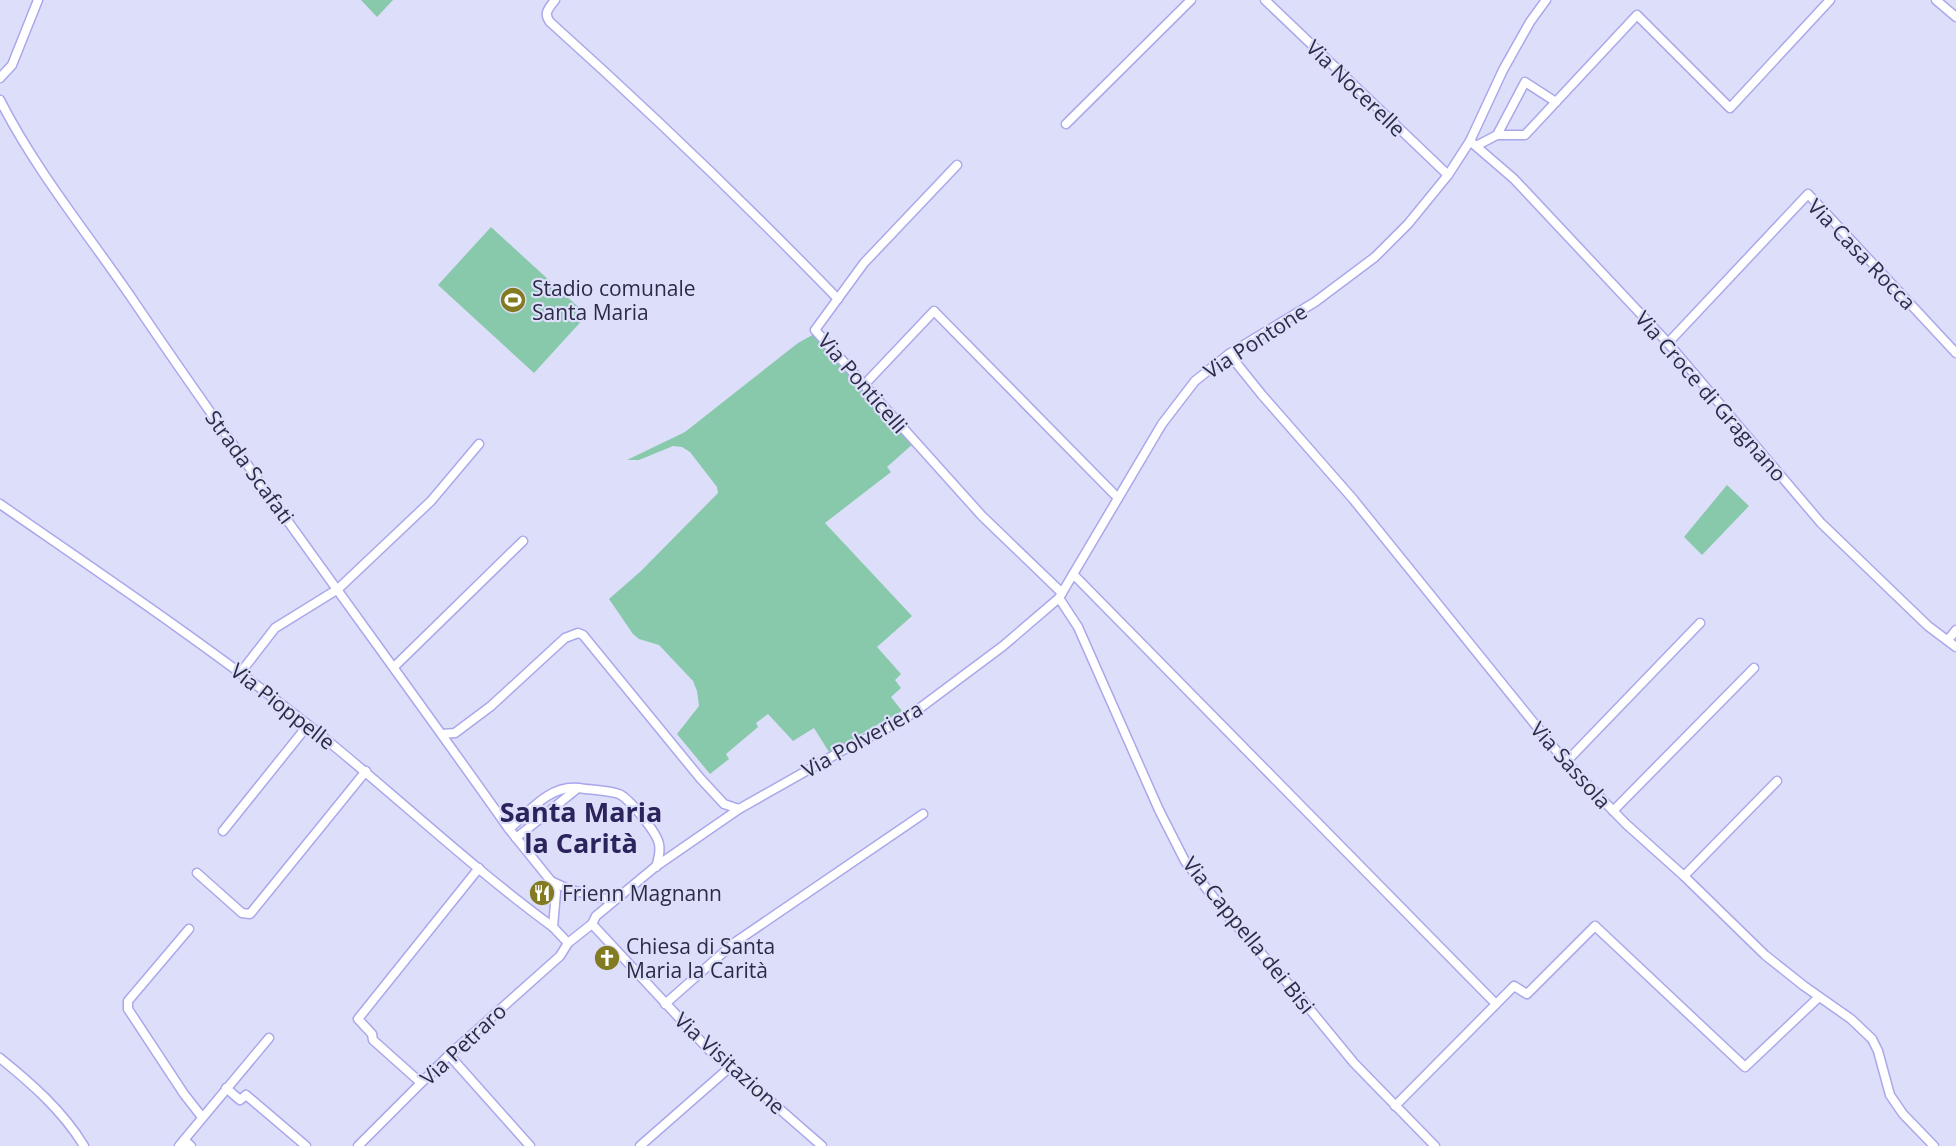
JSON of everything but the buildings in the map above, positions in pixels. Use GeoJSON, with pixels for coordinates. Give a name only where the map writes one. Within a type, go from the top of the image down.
{"type":"FeatureCollection","features":[{"type":"Feature","properties":{"kind":"street"},"geometry":{"type":"LineString","coordinates":[[0,78],[12,65],[38,0]]}},
{"type":"Feature","properties":{"kind":"street"},"geometry":{"type":"LineString","coordinates":[[555,0],[546,11],[546,18],[708,169],[837,299]]}},
{"type":"Feature","properties":{"kind":"street"},"geometry":{"type":"LineString","coordinates":[[1066,124],[1191,0]]}},
{"type":"Feature","properties":{"kind":"street","name":"Via Nocerelle"},"geometry":{"type":"LineString","coordinates":[[1265,0],[1448,175]]}},
{"type":"Feature","properties":{"kind":"street","name":"Via Pontone"},"geometry":{"type":"LineString","coordinates":[[1060,596],[1162,424],[1195,381],[1229,354],[1315,302],[1375,257],[1408,224],[1448,175],[1473,144],[1503,70],[1530,22],[1546,0]]}},
{"type":"Feature","properties":{"kind":"street"},"geometry":{"type":"LineString","coordinates":[[1473,144],[1497,135],[1525,135],[1637,15],[1730,108],[1830,0]]}},
{"type":"Feature","properties":{"kind":"street"},"geometry":{"type":"LineString","coordinates":[[1936,0],[1956,17]]}},
{"type":"Feature","properties":{"kind":"street"},"geometry":{"type":"LineString","coordinates":[[1497,135],[1525,82],[1557,102]]}},
{"type":"Feature","properties":{"kind":"street","name":"Strada Scafati"},"geometry":{"type":"LineString","coordinates":[[0,100],[36,161],[193,388],[516,838]]}},
{"type":"Feature","properties":{"kind":"street","name":"Via Croce di Gragnano"},"geometry":{"type":"LineString","coordinates":[[1473,144],[1514,179],[1668,343],[1821,523],[1928,626],[1956,647]]}},
{"type":"Feature","properties":{"kind":"street","name":"Via Ponticelli"},"geometry":{"type":"LineString","coordinates":[[957,165],[864,263],[815,330],[982,516],[1060,596]]}},
{"type":"Feature","properties":{"kind":"street","name":"Via Casa Rocca"},"geometry":{"type":"LineString","coordinates":[[1668,343],[1808,194],[1956,353]]}},
{"type":"Feature","properties":{"kind":"street"},"geometry":{"type":"LineString","coordinates":[[864,385],[934,311],[1118,498]]}},
{"type":"Feature","properties":{"kind":"street","name":"Via Sassola"},"geometry":{"type":"LineString","coordinates":[[1229,354],[1353,499],[1566,762],[1613,811],[1765,955],[1851,1019],[1872,1040],[1878,1051],[1890,1095],[1928,1144]]}},
{"type":"Feature","properties":{"kind":"street"},"geometry":{"type":"LineString","coordinates":[[241,672],[275,628],[338,589],[431,501],[478,444]]}},
{"type":"Feature","properties":{"kind":"street","name":"Via Pioppelle"},"geometry":{"type":"LineString","coordinates":[[0,504],[241,672],[366,771],[479,868],[553,927],[568,943]]}},
{"type":"Feature","properties":{"kind":"street"},"geometry":{"type":"LineString","coordinates":[[394,667],[411,653],[523,541]]}},
{"type":"Feature","properties":{"kind":"street"},"geometry":{"type":"LineString","coordinates":[[1073,574],[1496,1004]]}},
{"type":"Feature","properties":{"kind":"street","name":"Via Polveriera"},"geometry":{"type":"LineString","coordinates":[[656,867],[739,809],[845,749],[901,721],[1003,646],[1060,596]]}},
{"type":"Feature","properties":{"kind":"street","name":"Via Cappella dei Bisi"},"geometry":{"type":"LineString","coordinates":[[1060,596],[1078,627],[1159,810],[1185,861],[1228,916],[1299,996],[1354,1063],[1436,1146]]}},
{"type":"Feature","properties":{"kind":"street"},"geometry":{"type":"LineString","coordinates":[[1566,762],[1700,623]]}},
{"type":"Feature","properties":{"kind":"street"},"geometry":{"type":"LineString","coordinates":[[1948,640],[1956,630]]}},
{"type":"Feature","properties":{"kind":"street"},"geometry":{"type":"LineString","coordinates":[[442,734],[455,733],[491,706],[565,638],[578,633],[583,635],[700,778],[724,804],[739,809]]}},
{"type":"Feature","properties":{"kind":"street"},"geometry":{"type":"LineString","coordinates":[[1613,811],[1754,668]]}},
{"type":"Feature","properties":{"kind":"street"},"geometry":{"type":"LineString","coordinates":[[223,831],[308,725]]}},
{"type":"Feature","properties":{"kind":"street"},"geometry":{"type":"LineString","coordinates":[[197,873],[243,913],[250,914],[366,771]]}},
{"type":"Feature","properties":{"kind":"street"},"geometry":{"type":"LineString","coordinates":[[1684,876],[1777,782]]}},
{"type":"Feature","properties":{"kind":"street"},"geometry":{"type":"LineString","coordinates":[[509,829],[553,792],[568,787],[612,792],[625,797],[659,842],[660,853],[656,867],[614,901],[568,889],[552,882]]}},
{"type":"Feature","properties":{"kind":"street"},"geometry":{"type":"LineString","coordinates":[[553,927],[556,892],[552,882],[516,838],[578,788]]}},
{"type":"Feature","properties":{"kind":"street"},"geometry":{"type":"LineString","coordinates":[[724,804],[724,819]]}},
{"type":"Feature","properties":{"kind":"street"},"geometry":{"type":"LineString","coordinates":[[664,1004],[734,943],[923,814]]}},
{"type":"Feature","properties":{"kind":"street"},"geometry":{"type":"LineString","coordinates":[[420,1082],[373,1040],[372,1034],[358,1019],[479,868]]}},
{"type":"Feature","properties":{"kind":"street","name":"Via Petraro"},"geometry":{"type":"LineString","coordinates":[[358,1146],[420,1082],[560,956],[568,943],[592,924],[596,916],[614,901]]}},
{"type":"Feature","properties":{"kind":"street","name":"Via Visitazione"},"geometry":{"type":"LineString","coordinates":[[592,924],[709,1050],[822,1146]]}},
{"type":"Feature","properties":{"kind":"street"},"geometry":{"type":"LineString","coordinates":[[1395,1106],[1514,986],[1527,994],[1595,926],[1745,1066],[1819,997]]}},
{"type":"Feature","properties":{"kind":"street"},"geometry":{"type":"LineString","coordinates":[[189,929],[128,1001],[128,1009],[184,1095],[202,1117]]}},
{"type":"Feature","properties":{"kind":"street"},"geometry":{"type":"LineString","coordinates":[[185,1144],[202,1117],[269,1038]]}},
{"type":"Feature","properties":{"kind":"street"},"geometry":{"type":"LineString","coordinates":[[449,1055],[530,1146]]}},
{"type":"Feature","properties":{"kind":"street"},"geometry":{"type":"LineString","coordinates":[[0,1058],[45,1097],[76,1132],[84,1146]]}},
{"type":"Feature","properties":{"kind":"street"},"geometry":{"type":"LineString","coordinates":[[640,1146],[729,1068]]}},
{"type":"Feature","properties":{"kind":"street"},"geometry":{"type":"LineString","coordinates":[[226,1088],[240,1100],[246,1095],[306,1146]]}},
{"type":"Feature","properties":{"kind":"green space"},"geometry":{"type":"Polygon","coordinates":[[[361,0],[393,0],[377,17],[361,0]]]}},
{"type":"Feature","properties":{"kind":"green space","name":"Stadio comunale Santa Maria"},"geometry":{"type":"Polygon","coordinates":[[[491,227],[587,315],[534,373],[438,285],[491,227]]]}},
{"type":"Feature","properties":{"kind":"green space"},"geometry":{"type":"Polygon","coordinates":[[[816,333],[914,443],[887,467],[891,472],[825,523],[912,616],[877,647],[901,674],[895,680],[901,688],[891,697],[902,711],[829,752],[814,728],[793,741],[768,714],[756,723],[758,727],[726,754],[729,759],[710,774],[677,734],[699,706],[693,681],[659,645],[639,639],[633,634],[609,599],[641,571],[718,493],[717,487],[690,452],[682,447],[673,446],[639,460],[627,460],[685,432],[798,343],[816,333]]]}},
{"type":"Feature","properties":{"kind":"green space"},"geometry":{"type":"Polygon","coordinates":[[[1727,485],[1749,506],[1702,555],[1684,537],[1727,485]]]}},
{"type":"Feature","properties":{"kind":"place","name":"Stadio comunale Santa Maria"},"geometry":{"type":"Point","coordinates":[513,300]}},
{"type":"Feature","properties":{"kind":"place","name":"Frienn Magnann"},"geometry":{"type":"Point","coordinates":[542,893]}},
{"type":"Feature","properties":{"kind":"place","name":"Chiesa di Santa Maria la Carità"},"geometry":{"type":"Point","coordinates":[607,958]}},
{"type":"Feature","properties":{"kind":"district","name":"Santa Maria la Carità"},"geometry":{"type":"Point","coordinates":[581,826]}}]}
